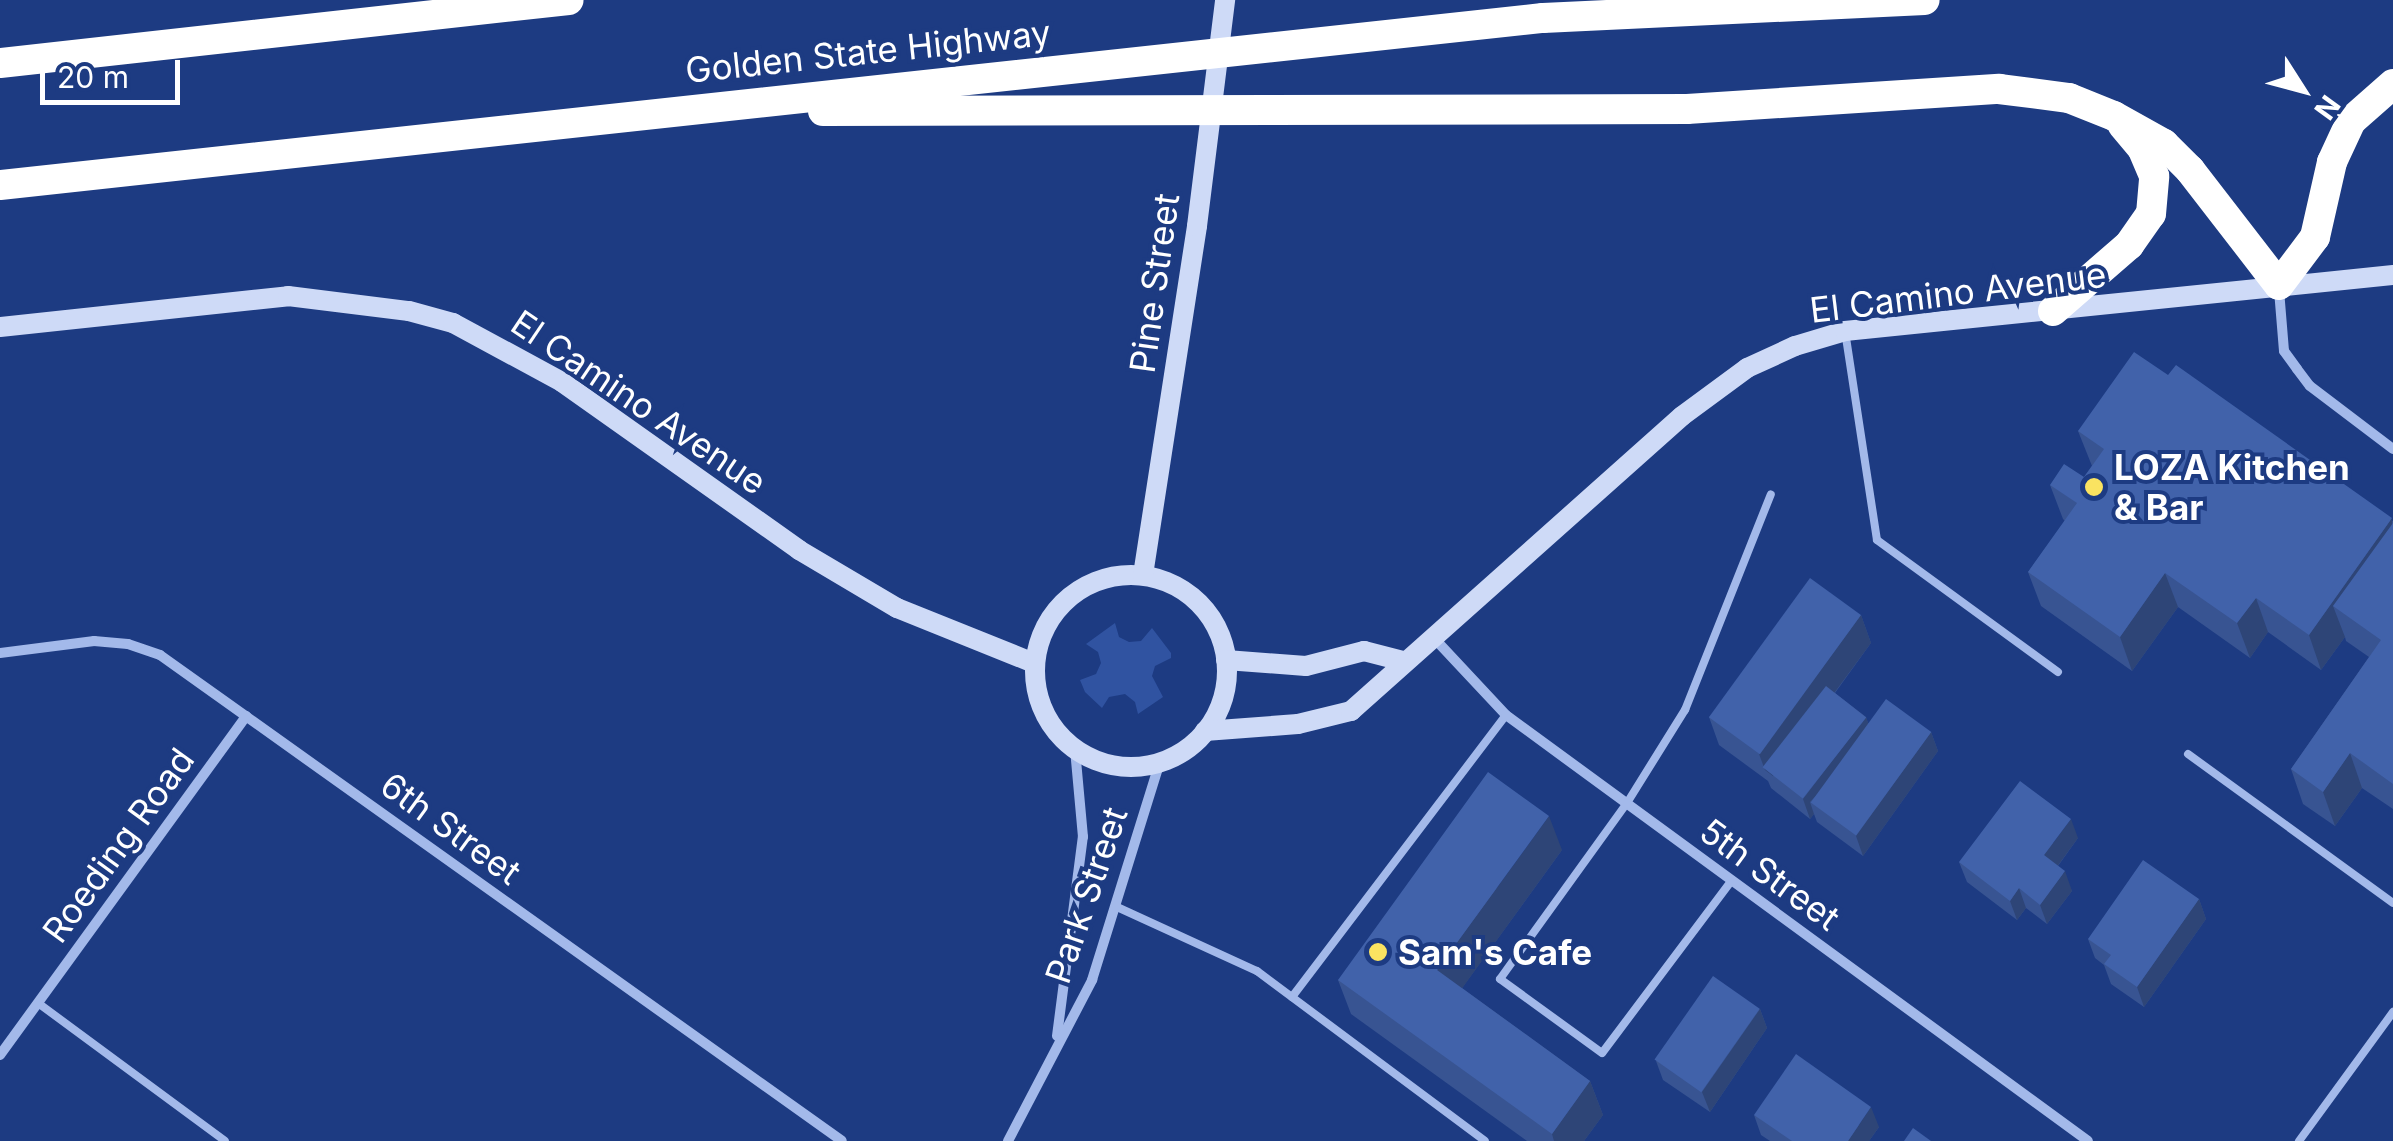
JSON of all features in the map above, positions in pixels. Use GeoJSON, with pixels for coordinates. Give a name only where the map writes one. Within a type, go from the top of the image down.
{"type":"FeatureCollection","features":[{"type":"Feature","properties":{"kind":"highway"},"geometry":{"type":"LineString","coordinates":[[0,63],[569,0]]}},
{"type":"Feature","properties":{"kind":"highway","name":"Golden State Highway"},"geometry":{"type":"LineString","coordinates":[[0,185],[665,110],[1544,18],[1925,0]]}},
{"type":"Feature","properties":{"kind":"highway"},"geometry":{"type":"LineString","coordinates":[[665,110],[1687,110],[2000,90],[2068,98],[2114,116],[2164,144],[2190,170],[2279,284],[2315,237],[2332,162],[2351,121],[2393,84]]}},
{"type":"Feature","properties":{"kind":"highway"},"geometry":{"type":"LineString","coordinates":[[2053,311],[2129,245],[2151,214],[2154,176],[2142,148],[2114,116]]}},
{"type":"Feature","properties":{"kind":"street","name":"Pine Street"},"geometry":{"type":"LineString","coordinates":[[1143,575],[1197,226],[1225,0]]}},
{"type":"Feature","properties":{"kind":"street","name":"El Camino Avenue"},"geometry":{"type":"LineString","coordinates":[[1205,732],[1298,724],[1352,711],[1403,661],[1682,416],[1747,368],[1795,346],[1845,332],[2393,275]]}},
{"type":"Feature","properties":{"kind":"street"},"geometry":{"type":"LineString","coordinates":[[2279,284],[2284,351],[2310,386],[2393,449]]}},
{"type":"Feature","properties":{"kind":"street","name":"El Camino Avenue"},"geometry":{"type":"LineString","coordinates":[[0,327],[288,296],[350,301],[452,323],[562,382],[800,550],[896,608],[1034,663]]}},
{"type":"Feature","properties":{"kind":"street"},"geometry":{"type":"LineString","coordinates":[[1118,574],[1143,575],[1181,587],[1206,609],[1222,638],[1226,660],[1222,702],[1205,732],[1180,753],[1160,762],[1116,766],[1075,749],[1046,716],[1037,696],[1034,663],[1042,631],[1060,604],[1086,584],[1118,574]]}},
{"type":"Feature","properties":{"kind":"street","name":"5th Street"},"geometry":{"type":"LineString","coordinates":[[1433,638],[1506,715],[2088,1141]]}},
{"type":"Feature","properties":{"kind":"street","name":"6th Street"},"geometry":{"type":"LineString","coordinates":[[0,653],[94,641],[128,644],[160,655],[842,1141]]}},
{"type":"Feature","properties":{"kind":"street"},"geometry":{"type":"LineString","coordinates":[[1226,660],[1306,666],[1364,651],[1403,661]]}},
{"type":"Feature","properties":{"kind":"street","name":"Roeding Road"},"geometry":{"type":"LineString","coordinates":[[0,1056],[246,716]]}},
{"type":"Feature","properties":{"kind":"street","name":"Park Street"},"geometry":{"type":"LineString","coordinates":[[1056,1042],[1084,837],[1075,749]]}},
{"type":"Feature","properties":{"kind":"street","name":"Park Street"},"geometry":{"type":"LineString","coordinates":[[1008,1141],[1056,1042],[1092,980],[1160,762]]}},
{"type":"Feature","properties":{"kind":"lane"},"geometry":{"type":"LineString","coordinates":[[1845,332],[1877,540],[2058,672]]}},
{"type":"Feature","properties":{"kind":"lane"},"geometry":{"type":"LineString","coordinates":[[1732,880],[1602,1053],[1500,979],[1627,803],[1685,710],[1772,494]]}},
{"type":"Feature","properties":{"kind":"lane"},"geometry":{"type":"LineString","coordinates":[[1292,998],[1506,715]]}},
{"type":"Feature","properties":{"kind":"lane"},"geometry":{"type":"LineString","coordinates":[[2188,754],[2393,903]]}},
{"type":"Feature","properties":{"kind":"lane"},"geometry":{"type":"LineString","coordinates":[[1117,907],[1256,971],[1484,1141]]}},
{"type":"Feature","properties":{"kind":"lane"},"geometry":{"type":"LineString","coordinates":[[38,1003],[226,1141]]}},
{"type":"Feature","properties":{"kind":"lane"},"geometry":{"type":"LineString","coordinates":[[2299,1141],[2393,1012]]}},
{"type":"Feature","properties":{"kind":"shaded area"},"geometry":{"type":"Polygon","coordinates":[[[1115,623],[1119,637],[1129,642],[1141,641],[1152,628],[1171,653],[1171,658],[1155,666],[1152,676],[1163,697],[1138,714],[1135,702],[1125,694],[1109,697],[1102,708],[1085,692],[1080,680],[1096,674],[1101,663],[1098,652],[1086,644],[1115,623]]]}},
{"type":"Feature","properties":{"kind":"building"},"geometry":{"type":"Polygon","coordinates":[[[2134,352],[2168,375],[2176,365],[2392,518],[2309,635],[2256,598],[2237,623],[2165,573],[2120,637],[2028,572],[2077,503],[2050,485],[2064,464],[2084,477],[2104,449],[2078,431],[2134,352]]]}},
{"type":"Feature","properties":{"kind":"building"},"geometry":{"type":"Polygon","coordinates":[[[2393,523],[2393,784],[2350,753],[2323,792],[2291,769],[2381,640],[2333,606],[2393,523]]]}},
{"type":"Feature","properties":{"kind":"building"},"geometry":{"type":"Polygon","coordinates":[[[1810,578],[1861,615],[1760,754],[1709,717],[1810,578]]]}},
{"type":"Feature","properties":{"kind":"building"},"geometry":{"type":"Polygon","coordinates":[[[1826,686],[1866,717],[1803,799],[1763,767],[1826,686]]]}},
{"type":"Feature","properties":{"kind":"building"},"geometry":{"type":"Polygon","coordinates":[[[1886,699],[1931,732],[1856,835],[1811,803],[1886,699]]]}},
{"type":"Feature","properties":{"kind":"building"},"geometry":{"type":"Polygon","coordinates":[[[1488,772],[1549,816],[1437,970],[1590,1081],[1552,1134],[1338,980],[1488,772]]]}},
{"type":"Feature","properties":{"kind":"building"},"geometry":{"type":"Polygon","coordinates":[[[2020,781],[2071,819],[2044,855],[2065,871],[2040,905],[2019,888],[2010,901],[1959,862],[2020,781]]]}},
{"type":"Feature","properties":{"kind":"building"},"geometry":{"type":"Polygon","coordinates":[[[2143,860],[2199,899],[2137,987],[2104,964],[2111,955],[2088,939],[2143,860]]]}},
{"type":"Feature","properties":{"kind":"building"},"geometry":{"type":"Polygon","coordinates":[[[1713,976],[1760,1009],[1701,1092],[1654,1060],[1713,976]]]}},
{"type":"Feature","properties":{"kind":"building"},"geometry":{"type":"Polygon","coordinates":[[[1796,1054],[1871,1107],[1848,1141],[1792,1141],[1754,1115],[1796,1054]]]}},
{"type":"Feature","properties":{"kind":"building"},"geometry":{"type":"Polygon","coordinates":[[[1913,1128],[1931,1141],[1904,1141],[1913,1128]]]}},
{"type":"Feature","properties":{"kind":"place","name":"LOZA Kitchen & Bar"},"geometry":{"type":"Point","coordinates":[2094,487]}},
{"type":"Feature","properties":{"kind":"place","name":"Sam's Cafe"},"geometry":{"type":"Point","coordinates":[1378,952]}}]}
